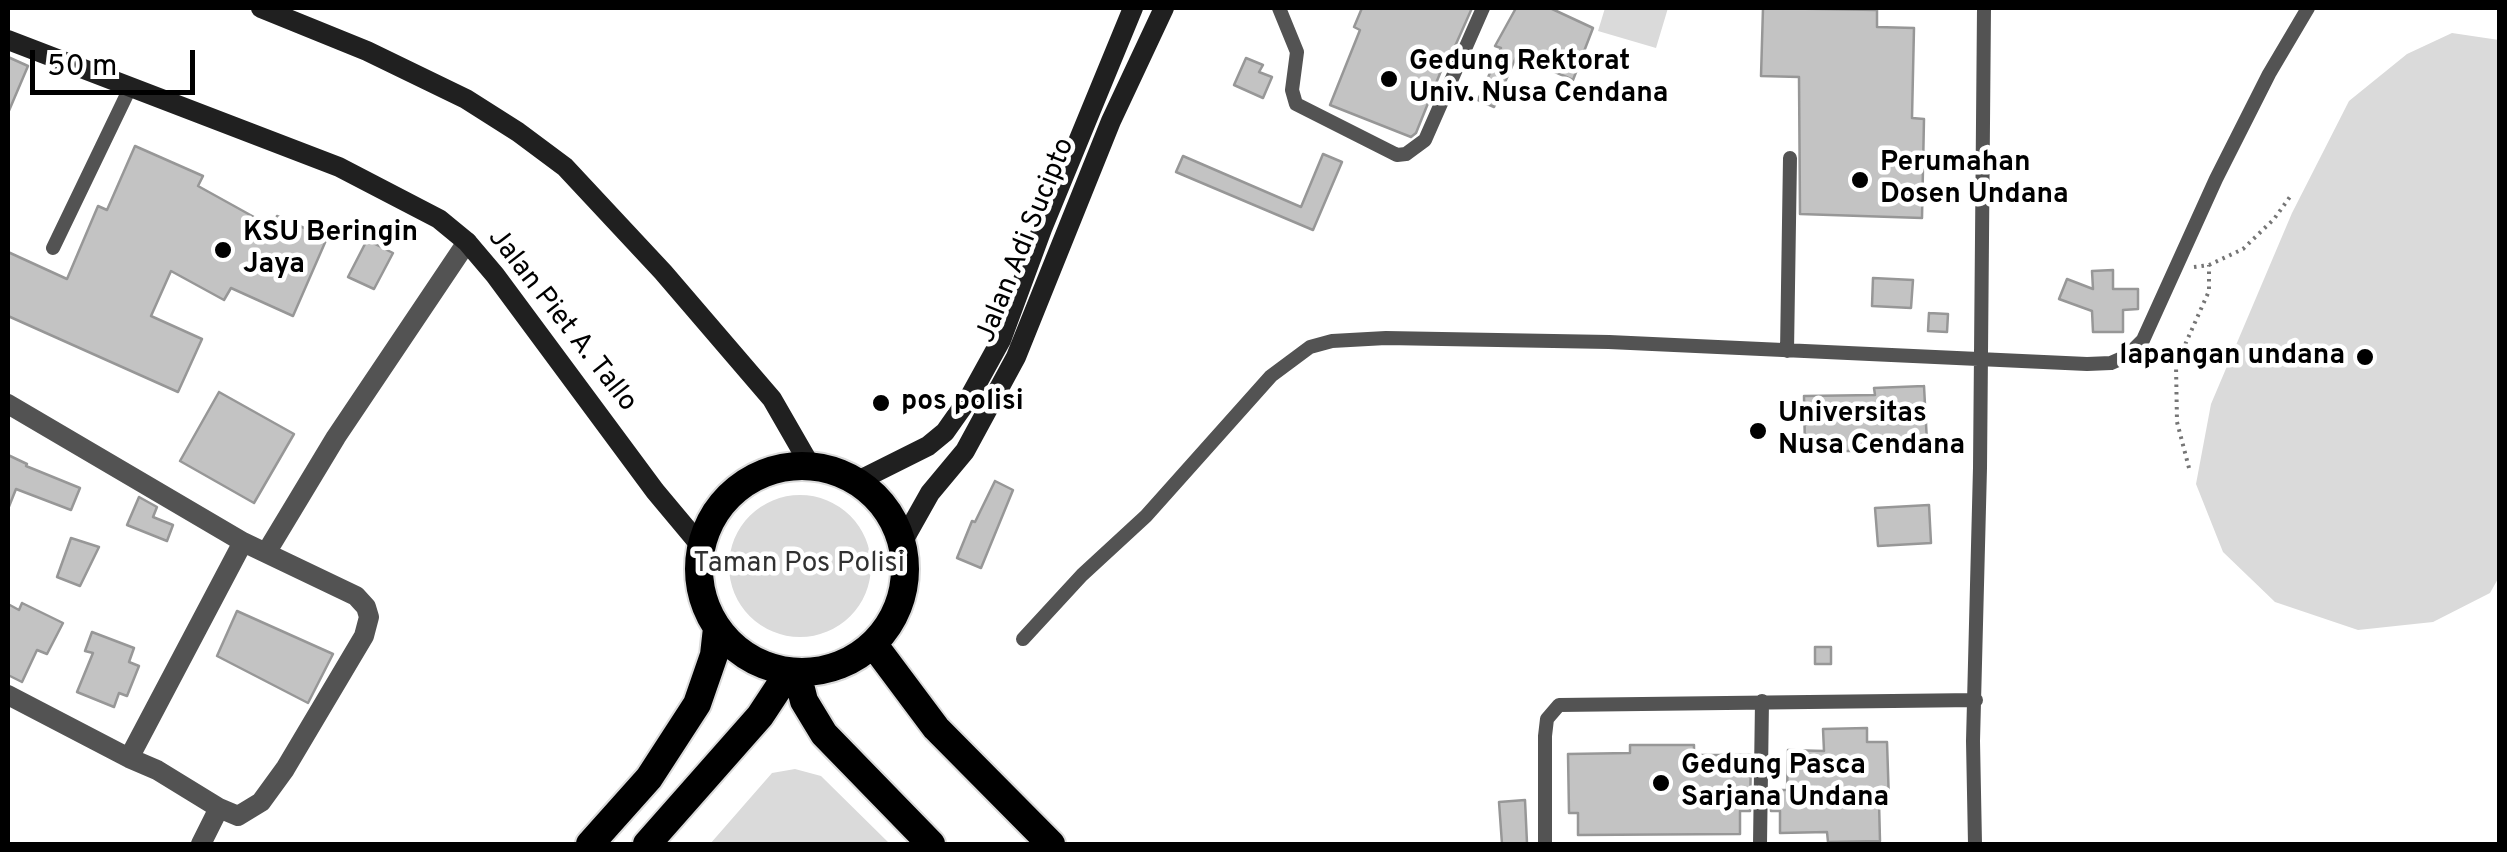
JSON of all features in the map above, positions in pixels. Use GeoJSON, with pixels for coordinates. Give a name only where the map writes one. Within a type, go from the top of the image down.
{"type":"FeatureCollection","features":[{"type":"Feature","properties":{"kind":"highway"},"geometry":{"type":"LineString","coordinates":[[810,466],[835,470],[878,497],[903,540],[906,578],[896,614],[874,645],[851,661],[824,671],[793,672],[761,664],[737,649],[717,628],[704,603],[698,575],[700,546],[715,512],[740,485],[773,469],[810,466]]}},
{"type":"Feature","properties":{"kind":"highway"},"geometry":{"type":"LineString","coordinates":[[590,844],[649,778],[697,704],[714,655],[717,628]]}},
{"type":"Feature","properties":{"kind":"highway"},"geometry":{"type":"LineString","coordinates":[[874,645],[936,728],[1051,844]]}},
{"type":"Feature","properties":{"kind":"highway"},"geometry":{"type":"LineString","coordinates":[[647,844],[760,716],[793,672]]}},
{"type":"Feature","properties":{"kind":"highway"},"geometry":{"type":"LineString","coordinates":[[793,672],[804,701],[824,734],[932,844]]}},
{"type":"Feature","properties":{"kind":"main road"},"geometry":{"type":"LineString","coordinates":[[261,8],[367,51],[466,99],[565,167],[663,272],[772,399],[810,466]]}},
{"type":"Feature","properties":{"kind":"main road","name":"Jalan Adi Sucipto"},"geometry":{"type":"LineString","coordinates":[[858,481],[928,446],[945,432],[969,398],[1001,340],[1133,8]]}},
{"type":"Feature","properties":{"kind":"main road","name":"Jalan Adi Sucipto"},"geometry":{"type":"LineString","coordinates":[[903,540],[930,493],[965,451],[1016,357],[1111,121],[1164,8]]}},
{"type":"Feature","properties":{"kind":"main road","name":"Jalan Piet A. Tallo"},"geometry":{"type":"LineString","coordinates":[[8,40],[339,167],[440,219],[496,275],[655,492],[700,546]]}},
{"type":"Feature","properties":{"kind":"street"},"geometry":{"type":"LineString","coordinates":[[266,553],[336,437],[466,242]]}},
{"type":"Feature","properties":{"kind":"street"},"geometry":{"type":"LineString","coordinates":[[8,404],[243,542],[356,596],[366,607],[369,618],[364,636],[285,770],[261,802],[238,816],[8,695]]}},
{"type":"Feature","properties":{"kind":"street"},"geometry":{"type":"LineString","coordinates":[[130,758],[243,542]]}},
{"type":"Feature","properties":{"kind":"street"},"geometry":{"type":"LineString","coordinates":[[200,844],[219,808]]}},
{"type":"Feature","properties":{"kind":"lane"},"geometry":{"type":"LineString","coordinates":[[1280,8],[1297,52],[1292,90],[1296,104],[1397,155],[1406,154],[1426,140],[1483,8]]}},
{"type":"Feature","properties":{"kind":"lane"},"geometry":{"type":"LineString","coordinates":[[1975,844],[1984,8]]}},
{"type":"Feature","properties":{"kind":"lane"},"geometry":{"type":"LineString","coordinates":[[1023,639],[1082,575],[1146,516],[1271,376],[1310,347],[1332,341],[1386,338],[1609,342],[2087,364],[2111,363],[2127,356],[2143,340],[2269,74],[2308,8]]}},
{"type":"Feature","properties":{"kind":"lane"},"geometry":{"type":"LineString","coordinates":[[53,248],[130,88]]}},
{"type":"Feature","properties":{"kind":"lane"},"geometry":{"type":"LineString","coordinates":[[1788,350],[1790,158]]}},
{"type":"Feature","properties":{"kind":"lane"},"geometry":{"type":"LineString","coordinates":[[1545,844],[1545,736],[1547,719],[1559,705],[1976,700]]}},
{"type":"Feature","properties":{"kind":"lane"},"geometry":{"type":"LineString","coordinates":[[1760,844],[1762,701]]}},
{"type":"Feature","properties":{"kind":"path"},"geometry":{"type":"LineString","coordinates":[[2175,268],[2209,265],[2244,249],[2292,194]]}},
{"type":"Feature","properties":{"kind":"path"},"geometry":{"type":"LineString","coordinates":[[2189,468],[2177,422],[2176,365],[2209,291],[2209,265]]}},
{"type":"Feature","properties":{"kind":"green space"},"geometry":{"type":"Polygon","coordinates":[[[1605,8],[1668,8],[1656,48],[1598,31],[1605,8]]]}},
{"type":"Feature","properties":{"kind":"green space","name":"lapangan undana"},"geometry":{"type":"Polygon","coordinates":[[[2452,33],[2499,40],[2499,577],[2490,593],[2433,622],[2358,630],[2275,602],[2223,552],[2196,484],[2211,404],[2292,213],[2349,101],[2407,54],[2452,33]]]}},
{"type":"Feature","properties":{"kind":"green space","name":"Taman Pos Polisi"},"geometry":{"type":"Polygon","coordinates":[[[800,495],[827,501],[850,516],[865,539],[871,566],[865,593],[850,616],[827,631],[800,637],[773,631],[750,616],[735,593],[729,566],[735,539],[750,516],[773,501],[800,495]]]}},
{"type":"Feature","properties":{"kind":"green space"},"geometry":{"type":"Polygon","coordinates":[[[795,769],[821,776],[890,844],[710,844],[772,773],[795,769]]]}},
{"type":"Feature","properties":{"kind":"building","name":"Gedung Rektorat Univ. Nusa Cendana"},"geometry":{"type":"Polygon","coordinates":[[[1362,8],[1472,8],[1411,137],[1330,105],[1360,30],[1354,27],[1362,8]]]}},
{"type":"Feature","properties":{"kind":"building"},"geometry":{"type":"Polygon","coordinates":[[[1516,8],[1550,8],[1593,28],[1573,80],[1517,55],[1494,107],[1478,100],[1501,48],[1495,46],[1516,8]]]}},
{"type":"Feature","properties":{"kind":"building"},"geometry":{"type":"Polygon","coordinates":[[[1763,8],[1877,10],[1877,27],[1914,28],[1912,118],[1924,119],[1922,218],[1800,214],[1799,77],[1761,76],[1763,8]]]}},
{"type":"Feature","properties":{"kind":"building"},"geometry":{"type":"Polygon","coordinates":[[[8,57],[28,66],[8,113],[8,57]]]}},
{"type":"Feature","properties":{"kind":"building"},"geometry":{"type":"Polygon","coordinates":[[[1246,58],[1263,65],[1259,72],[1272,77],[1263,98],[1234,85],[1246,58]]]}},
{"type":"Feature","properties":{"kind":"building"},"geometry":{"type":"Polygon","coordinates":[[[135,146],[203,176],[198,186],[272,227],[277,216],[327,238],[293,316],[231,288],[224,300],[171,271],[151,316],[202,339],[178,392],[8,316],[8,252],[67,279],[98,206],[107,210],[135,146]]]}},
{"type":"Feature","properties":{"kind":"building"},"geometry":{"type":"Polygon","coordinates":[[[1323,154],[1342,162],[1313,230],[1176,172],[1183,156],[1301,207],[1323,154]]]}},
{"type":"Feature","properties":{"kind":"building"},"geometry":{"type":"Polygon","coordinates":[[[367,240],[393,253],[374,289],[348,277],[367,240]]]}},
{"type":"Feature","properties":{"kind":"building"},"geometry":{"type":"Polygon","coordinates":[[[2113,270],[2113,289],[2138,289],[2138,309],[2123,310],[2123,332],[2093,332],[2092,311],[2059,299],[2067,279],[2093,289],[2092,271],[2113,270]]]}},
{"type":"Feature","properties":{"kind":"building"},"geometry":{"type":"Polygon","coordinates":[[[1873,278],[1913,280],[1911,308],[1872,306],[1873,278]]]}},
{"type":"Feature","properties":{"kind":"building"},"geometry":{"type":"Polygon","coordinates":[[[1929,313],[1948,314],[1947,332],[1928,331],[1929,313]]]}},
{"type":"Feature","properties":{"kind":"building"},"geometry":{"type":"Polygon","coordinates":[[[1924,386],[1927,442],[1855,445],[1855,451],[1805,451],[1804,396],[1875,395],[1874,388],[1924,386]]]}},
{"type":"Feature","properties":{"kind":"building"},"geometry":{"type":"Polygon","coordinates":[[[219,392],[294,434],[254,503],[180,461],[219,392]]]}},
{"type":"Feature","properties":{"kind":"building"},"geometry":{"type":"Polygon","coordinates":[[[8,455],[80,488],[71,510],[16,489],[8,509],[8,455]]]}},
{"type":"Feature","properties":{"kind":"building"},"geometry":{"type":"Polygon","coordinates":[[[995,481],[1013,490],[981,568],[957,558],[995,481]]]}},
{"type":"Feature","properties":{"kind":"building"},"geometry":{"type":"Polygon","coordinates":[[[139,497],[157,507],[153,517],[173,525],[167,541],[127,525],[139,497]]]}},
{"type":"Feature","properties":{"kind":"building"},"geometry":{"type":"Polygon","coordinates":[[[1929,505],[1931,543],[1878,546],[1875,508],[1929,505]]]}},
{"type":"Feature","properties":{"kind":"building"},"geometry":{"type":"Polygon","coordinates":[[[71,538],[99,547],[80,586],[57,577],[71,538]]]}},
{"type":"Feature","properties":{"kind":"building"},"geometry":{"type":"Polygon","coordinates":[[[22,603],[63,623],[47,654],[37,650],[22,682],[8,675],[8,604],[19,610],[22,603]]]}},
{"type":"Feature","properties":{"kind":"building"},"geometry":{"type":"Polygon","coordinates":[[[237,611],[333,654],[308,703],[217,656],[237,611]]]}},
{"type":"Feature","properties":{"kind":"building"},"geometry":{"type":"Polygon","coordinates":[[[92,632],[134,648],[129,662],[139,666],[127,696],[119,693],[114,707],[77,692],[93,653],[85,651],[92,632]]]}},
{"type":"Feature","properties":{"kind":"building"},"geometry":{"type":"Polygon","coordinates":[[[1815,647],[1831,647],[1831,664],[1815,664],[1815,647]]]}},
{"type":"Feature","properties":{"kind":"building"},"geometry":{"type":"Polygon","coordinates":[[[1867,728],[1867,742],[1887,742],[1889,802],[1879,802],[1880,841],[1828,842],[1827,832],[1780,833],[1780,811],[1771,811],[1771,790],[1787,790],[1788,750],[1824,751],[1823,729],[1867,728]]]}},
{"type":"Feature","properties":{"kind":"building","name":"Gedung Pasca Sarjana Undana"},"geometry":{"type":"Polygon","coordinates":[[[1630,745],[1694,745],[1694,755],[1751,755],[1750,811],[1740,811],[1740,834],[1578,835],[1578,813],[1569,813],[1568,754],[1630,753],[1630,745]]]}},
{"type":"Feature","properties":{"kind":"building"},"geometry":{"type":"Polygon","coordinates":[[[1525,800],[1527,843],[1502,844],[1499,802],[1525,800]]]}},
{"type":"Feature","properties":{"kind":"place","name":"Gedung Rektorat Univ. Nusa Cendana"},"geometry":{"type":"Point","coordinates":[1389,79]}},
{"type":"Feature","properties":{"kind":"place","name":"Perumahan Dosen Undana"},"geometry":{"type":"Point","coordinates":[1860,180]}},
{"type":"Feature","properties":{"kind":"place","name":"KSU Beringin Jaya"},"geometry":{"type":"Point","coordinates":[223,250]}},
{"type":"Feature","properties":{"kind":"place","name":"lapangan undana"},"geometry":{"type":"Point","coordinates":[2365,357]}},
{"type":"Feature","properties":{"kind":"place","name":"pos polisi"},"geometry":{"type":"Point","coordinates":[881,403]}},
{"type":"Feature","properties":{"kind":"place","name":"Universitas Nusa Cendana"},"geometry":{"type":"Point","coordinates":[1758,431]}},
{"type":"Feature","properties":{"kind":"place","name":"Gedung Pasca Sarjana Undana"},"geometry":{"type":"Point","coordinates":[1661,783]}}]}
